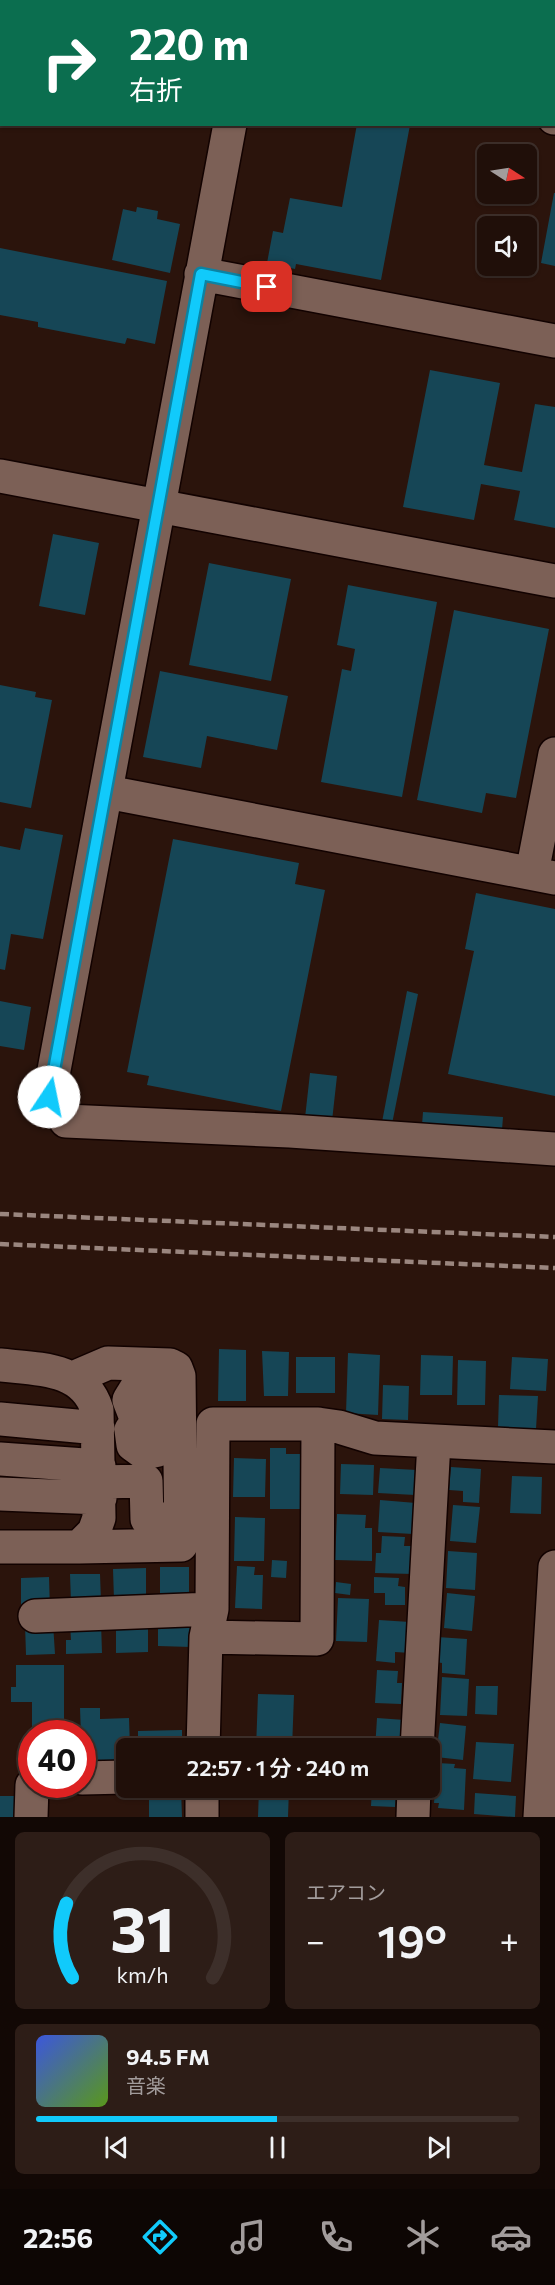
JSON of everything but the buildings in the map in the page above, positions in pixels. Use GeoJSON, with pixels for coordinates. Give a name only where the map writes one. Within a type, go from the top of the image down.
{"type":"FeatureCollection","features":[{"type":"Feature","properties":{"kind":"street"},"geometry":{"type":"LineString","coordinates":[[230,126],[156,506],[107,792],[49,1097],[66,1121],[290,1131],[555,1149]]}},
{"type":"Feature","properties":{"kind":"street"},"geometry":{"type":"LineString","coordinates":[[201,274],[555,341]]}},
{"type":"Feature","properties":{"kind":"street"},"geometry":{"type":"LineString","coordinates":[[0,476],[555,581]]}},
{"type":"Feature","properties":{"kind":"street"},"geometry":{"type":"LineString","coordinates":[[107,792],[543,876],[555,754]]}},
{"type":"Feature","properties":{"kind":"street"},"geometry":{"type":"LineString","coordinates":[[19,1503],[99,1462],[163,1408],[164,1399],[160,1390],[146,1374],[108,1363],[73,1378]]}},
{"type":"Feature","properties":{"kind":"street"},"geometry":{"type":"LineString","coordinates":[[0,1365],[54,1371],[73,1378],[87,1390],[95,1404],[99,1462],[98,1524],[91,1537],[79,1547]]}},
{"type":"Feature","properties":{"kind":"street"},"geometry":{"type":"LineString","coordinates":[[0,1547],[181,1545],[179,1376],[176,1368],[170,1365],[146,1374]]}},
{"type":"Feature","properties":{"kind":"street"},"geometry":{"type":"LineString","coordinates":[[21,1413],[99,1462],[146,1481],[147,1519],[180,1519]]}},
{"type":"Feature","properties":{"kind":"street"},"geometry":{"type":"LineString","coordinates":[[204,1738],[209,1623],[213,1424],[318,1424],[339,1427],[375,1438],[555,1447]]}},
{"type":"Feature","properties":{"kind":"street"},"geometry":{"type":"LineString","coordinates":[[35,1616],[209,1623],[317,1639],[318,1424]]}},
{"type":"Feature","properties":{"kind":"street"},"geometry":{"type":"LineString","coordinates":[[418,1738],[434,1442]]}},
{"type":"Feature","properties":{"kind":"street"},"geometry":{"type":"LineString","coordinates":[[0,1459],[99,1462]]}},
{"type":"Feature","properties":{"kind":"street"},"geometry":{"type":"LineString","coordinates":[[540,1817],[555,1567]]}},
{"type":"Feature","properties":{"kind":"street"},"geometry":{"type":"LineString","coordinates":[[96,1778],[116,1777]]}},
{"type":"Feature","properties":{"kind":"street"},"geometry":{"type":"LineString","coordinates":[[31,1817],[32,1798]]}},
{"type":"Feature","properties":{"kind":"street"},"geometry":{"type":"LineString","coordinates":[[202,1798],[202,1817]]}},
{"type":"Feature","properties":{"kind":"street"},"geometry":{"type":"LineString","coordinates":[[412,1817],[413,1798]]}},
{"type":"Feature","properties":{"kind":"railway"},"geometry":{"type":"LineString","coordinates":[[0,1214],[555,1237]]}},
{"type":"Feature","properties":{"kind":"railway"},"geometry":{"type":"LineString","coordinates":[[0,1244],[555,1268]]}},
{"type":"Feature","properties":{"kind":"route"},"geometry":{"type":"LineString","coordinates":[[49,1097],[107,792],[156,506],[201,274],[267,287]]}}]}
